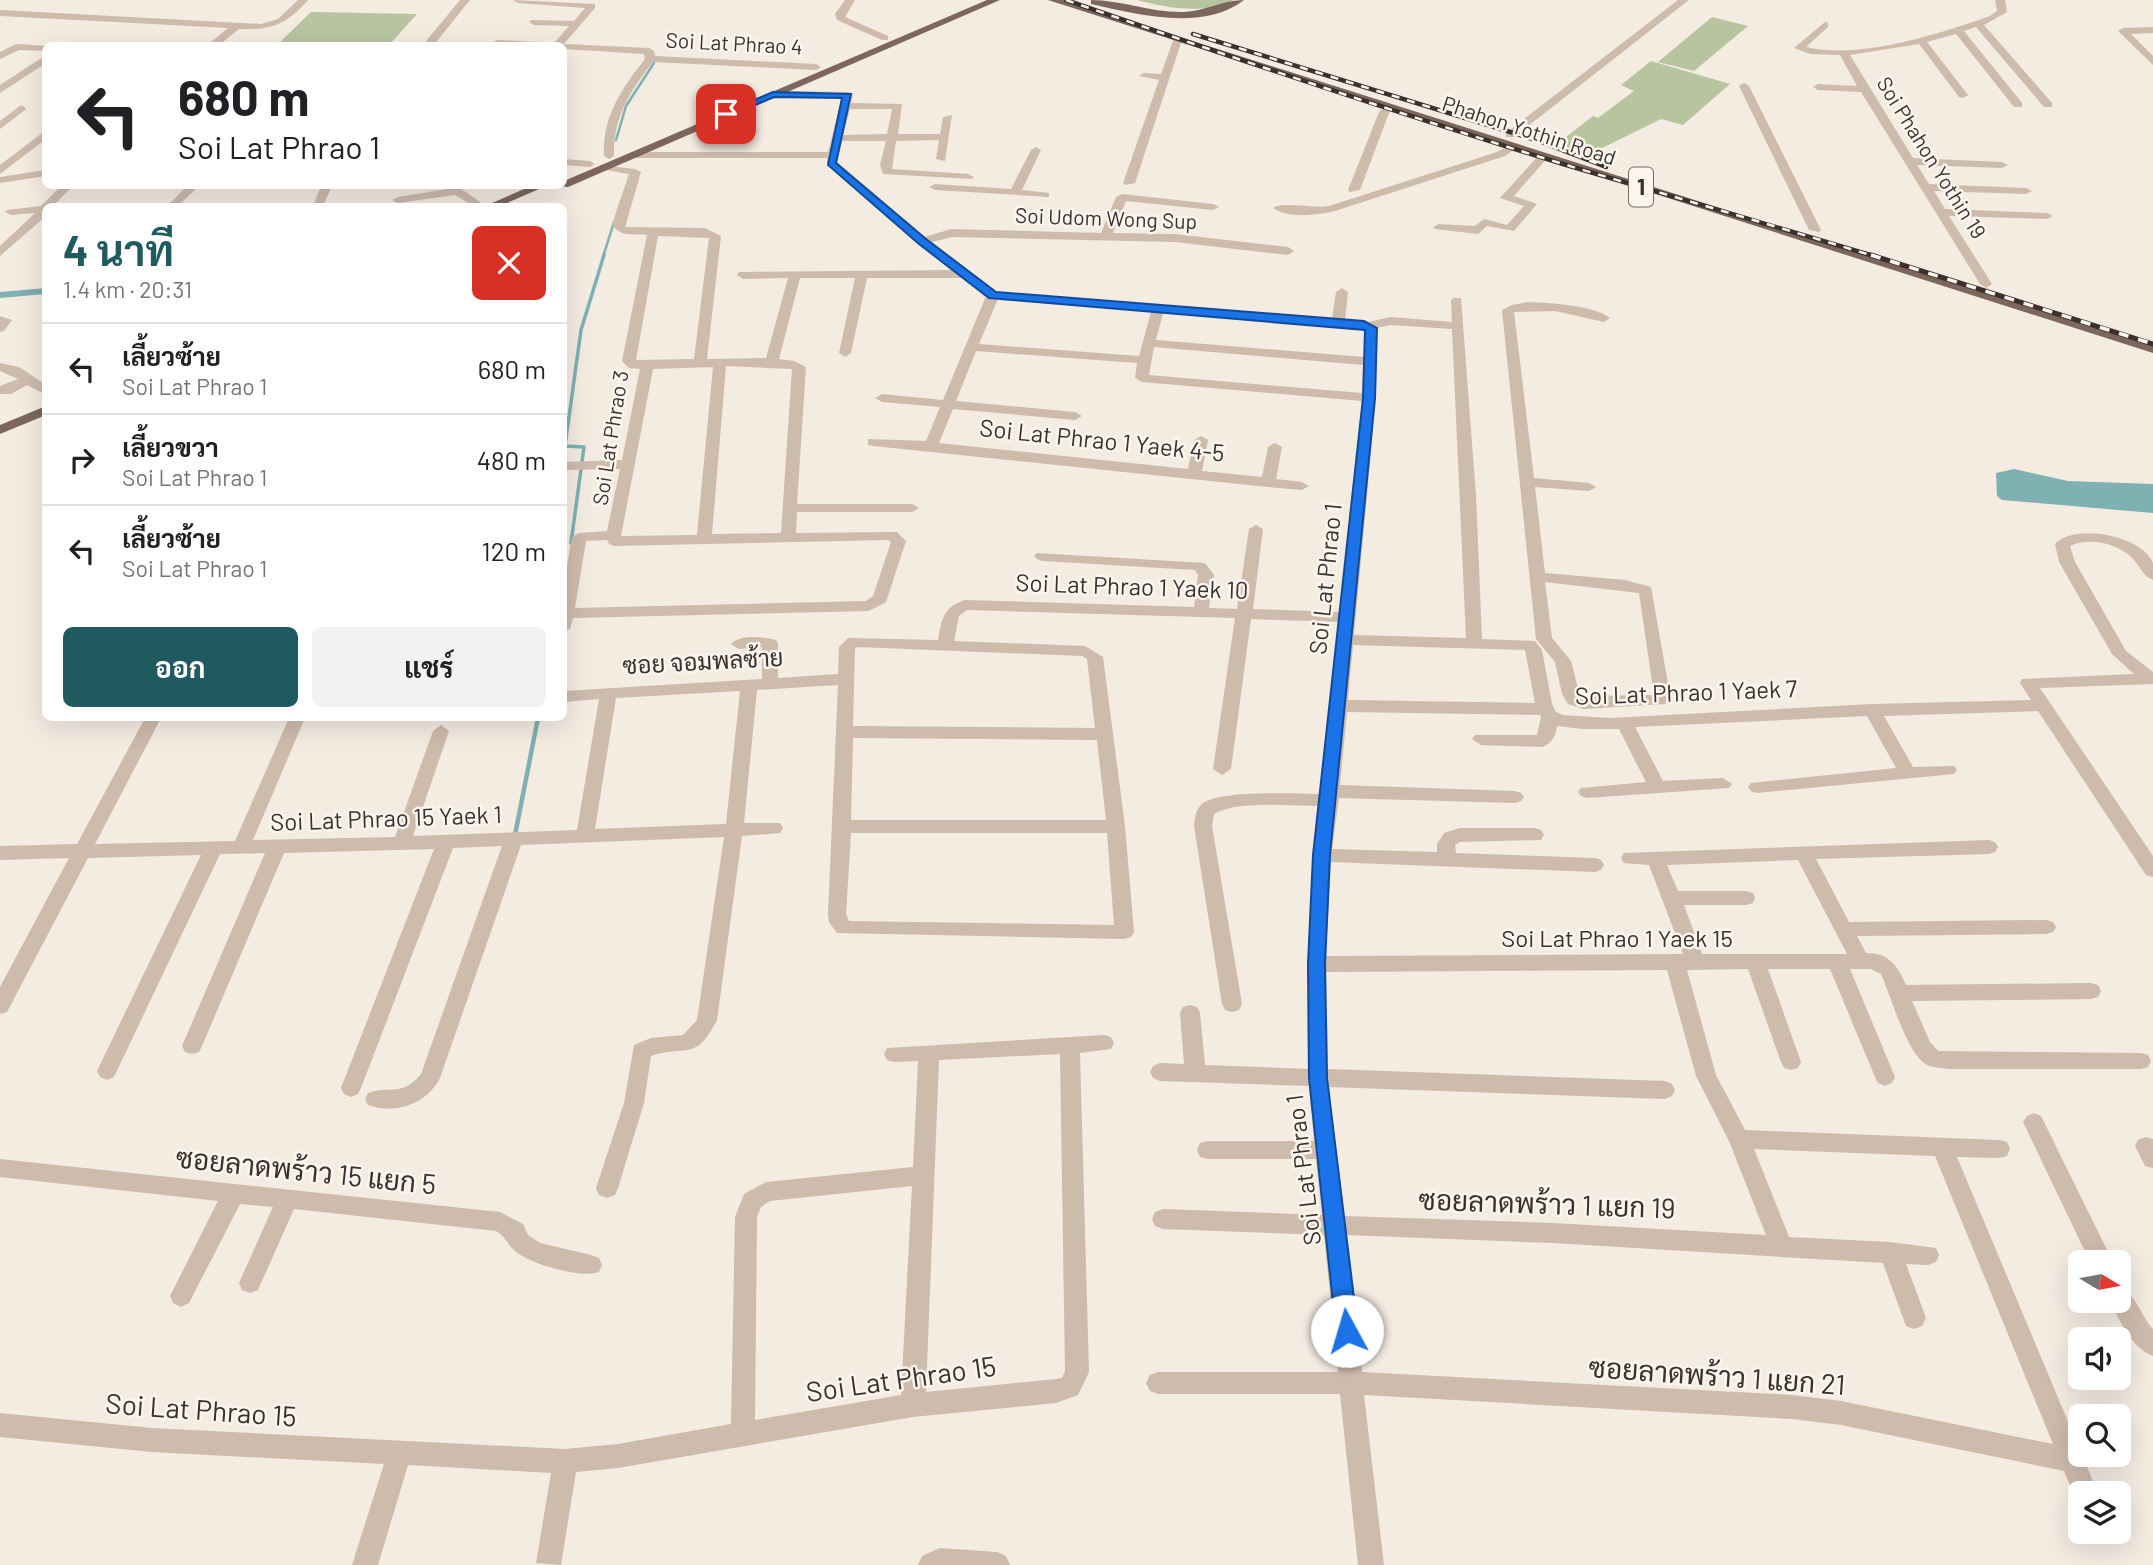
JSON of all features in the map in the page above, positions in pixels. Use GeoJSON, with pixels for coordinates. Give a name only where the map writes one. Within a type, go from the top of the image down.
{"type":"FeatureCollection","features":[{"type":"Feature","properties":{"kind":"main road"},"geometry":{"type":"LineString","coordinates":[[567,174],[601,162],[973,0]]}},
{"type":"Feature","properties":{"kind":"main road","name":"Phahon Yothin Road"},"geometry":{"type":"LineString","coordinates":[[1054,0],[1389,107],[1787,220],[1864,251],[2153,349]]}},
{"type":"Feature","properties":{"kind":"main road"},"geometry":{"type":"LineString","coordinates":[[785,89],[791,84],[990,1]]}},
{"type":"Feature","properties":{"kind":"main road"},"geometry":{"type":"LineString","coordinates":[[567,183],[601,162],[633,155],[990,1]]}},
{"type":"Feature","properties":{"kind":"main road"},"geometry":{"type":"LineString","coordinates":[[1090,1],[1163,15],[1200,14],[1231,4]]}},
{"type":"Feature","properties":{"kind":"main road","name":"Phahon Yothin Road"},"geometry":{"type":"LineString","coordinates":[[1090,1],[1512,141],[1544,156],[1776,229],[1986,284],[2153,337]]}},
{"type":"Feature","properties":{"kind":"main road"},"geometry":{"type":"LineString","coordinates":[[498,203],[533,189]]}},
{"type":"Feature","properties":{"kind":"main road"},"geometry":{"type":"LineString","coordinates":[[521,203],[554,189]]}},
{"type":"Feature","properties":{"kind":"main road"},"geometry":{"type":"LineString","coordinates":[[1776,229],[1787,220]]}},
{"type":"Feature","properties":{"kind":"main road"},"geometry":{"type":"LineString","coordinates":[[0,417],[42,400]]}},
{"type":"Feature","properties":{"kind":"main road"},"geometry":{"type":"LineString","coordinates":[[0,430],[42,412]]}},
{"type":"Feature","properties":{"kind":"street"},"geometry":{"type":"LineString","coordinates":[[0,13],[262,27],[277,24],[303,0]]}},
{"type":"Feature","properties":{"kind":"street"},"geometry":{"type":"LineString","coordinates":[[430,42],[466,0]]}},
{"type":"Feature","properties":{"kind":"street"},"geometry":{"type":"LineString","coordinates":[[518,0],[592,6],[560,42]]}},
{"type":"Feature","properties":{"kind":"street"},"geometry":{"type":"LineString","coordinates":[[850,0],[839,14],[840,18],[885,38]]}},
{"type":"Feature","properties":{"kind":"street"},"geometry":{"type":"LineString","coordinates":[[1279,208],[1314,212],[1331,209],[1502,154],[1512,141],[1684,0]]}},
{"type":"Feature","properties":{"kind":"street"},"geometry":{"type":"LineString","coordinates":[[1825,25],[1799,48],[1807,51],[1884,51],[2000,15],[2003,8],[2000,0]]}},
{"type":"Feature","properties":{"kind":"street"},"geometry":{"type":"LineString","coordinates":[[534,22],[577,24]]}},
{"type":"Feature","properties":{"kind":"street"},"geometry":{"type":"LineString","coordinates":[[1978,24],[2048,105]]}},
{"type":"Feature","properties":{"kind":"street"},"geometry":{"type":"LineString","coordinates":[[216,42],[238,25]]}},
{"type":"Feature","properties":{"kind":"street"},"geometry":{"type":"LineString","coordinates":[[1958,30],[2018,105]]}},
{"type":"Feature","properties":{"kind":"street"},"geometry":{"type":"LineString","coordinates":[[2153,30],[2123,30],[2153,62]]}},
{"type":"Feature","properties":{"kind":"street"},"geometry":{"type":"LineString","coordinates":[[1129,183],[1177,40]]}},
{"type":"Feature","properties":{"kind":"street"},"geometry":{"type":"LineString","coordinates":[[1921,41],[1963,95]]}},
{"type":"Feature","properties":{"kind":"street","name":"Soi Lat Phrao 4"},"geometry":{"type":"LineString","coordinates":[[567,45],[645,49],[649,51],[650,59],[816,67]]}},
{"type":"Feature","properties":{"kind":"street"},"geometry":{"type":"LineString","coordinates":[[0,57],[11,49],[22,46],[42,48]]}},
{"type":"Feature","properties":{"kind":"street","name":"Soi Phahon Yothin 19"},"geometry":{"type":"LineString","coordinates":[[1845,52],[1846,59],[1986,284]]}},
{"type":"Feature","properties":{"kind":"street"},"geometry":{"type":"LineString","coordinates":[[601,162],[618,106],[631,82],[650,59]]}},
{"type":"Feature","properties":{"kind":"street"},"geometry":{"type":"LineString","coordinates":[[0,90],[42,61]]}},
{"type":"Feature","properties":{"kind":"street"},"geometry":{"type":"LineString","coordinates":[[1144,76],[1163,77]]}},
{"type":"Feature","properties":{"kind":"street"},"geometry":{"type":"LineString","coordinates":[[1744,86],[1815,230]]}},
{"type":"Feature","properties":{"kind":"street"},"geometry":{"type":"LineString","coordinates":[[1818,87],[1866,89]]}},
{"type":"Feature","properties":{"kind":"street"},"geometry":{"type":"LineString","coordinates":[[773,94],[848,96],[831,163],[923,241],[993,295],[1368,326],[1391,321],[1457,326]]}},
{"type":"Feature","properties":{"kind":"street"},"geometry":{"type":"LineString","coordinates":[[845,106],[898,106],[886,165],[887,172],[968,177]]}},
{"type":"Feature","properties":{"kind":"street"},"geometry":{"type":"LineString","coordinates":[[1354,190],[1384,112],[1389,107]]}},
{"type":"Feature","properties":{"kind":"street"},"geometry":{"type":"LineString","coordinates":[[0,126],[21,108]]}},
{"type":"Feature","properties":{"kind":"street"},"geometry":{"type":"LineString","coordinates":[[942,159],[948,117]]}},
{"type":"Feature","properties":{"kind":"street"},"geometry":{"type":"LineString","coordinates":[[0,171],[42,136]]}},
{"type":"Feature","properties":{"kind":"street"},"geometry":{"type":"LineString","coordinates":[[633,155],[834,146],[891,137],[945,137]]}},
{"type":"Feature","properties":{"kind":"street"},"geometry":{"type":"LineString","coordinates":[[1015,193],[1036,150]]}},
{"type":"Feature","properties":{"kind":"street"},"geometry":{"type":"LineString","coordinates":[[1439,227],[1478,230],[1484,222],[1510,229],[1531,204],[1506,198],[1544,156]]}},
{"type":"Feature","properties":{"kind":"street"},"geometry":{"type":"LineString","coordinates":[[1911,161],[2002,165]]}},
{"type":"Feature","properties":{"kind":"street"},"geometry":{"type":"LineString","coordinates":[[567,162],[601,162],[635,173],[618,224],[621,230],[705,232],[715,236],[700,364]]}},
{"type":"Feature","properties":{"kind":"street"},"geometry":{"type":"LineString","coordinates":[[0,180],[42,174]]}},
{"type":"Feature","properties":{"kind":"street"},"geometry":{"type":"LineString","coordinates":[[852,181],[1045,195]]}},
{"type":"Feature","properties":{"kind":"street"},"geometry":{"type":"LineString","coordinates":[[1927,187],[2026,191]]}},
{"type":"Feature","properties":{"kind":"street"},"geometry":{"type":"LineString","coordinates":[[51,203],[64,189]]}},
{"type":"Feature","properties":{"kind":"street"},"geometry":{"type":"LineString","coordinates":[[175,203],[190,189]]}},
{"type":"Feature","properties":{"kind":"street"},"geometry":{"type":"LineString","coordinates":[[398,200],[448,189]]}},
{"type":"Feature","properties":{"kind":"street"},"geometry":{"type":"LineString","coordinates":[[454,189],[476,203]]}},
{"type":"Feature","properties":{"kind":"street"},"geometry":{"type":"LineString","coordinates":[[1105,237],[1122,197],[1213,208]]}},
{"type":"Feature","properties":{"kind":"street"},"geometry":{"type":"LineString","coordinates":[[11,212],[42,208]]}},
{"type":"Feature","properties":{"kind":"street"},"geometry":{"type":"LineString","coordinates":[[0,253],[42,212]]}},
{"type":"Feature","properties":{"kind":"street"},"geometry":{"type":"LineString","coordinates":[[1942,212],[2047,216]]}},
{"type":"Feature","properties":{"kind":"street","name":"Soi Lat Phrao 3"},"geometry":{"type":"LineString","coordinates":[[614,538],[647,365],[634,365],[629,361],[653,232]]}},
{"type":"Feature","properties":{"kind":"street","name":"Soi Udom Wong Sup"},"geometry":{"type":"LineString","coordinates":[[923,241],[951,233],[1175,238],[1288,251]]}},
{"type":"Feature","properties":{"kind":"street"},"geometry":{"type":"LineString","coordinates":[[743,275],[965,274]]}},
{"type":"Feature","properties":{"kind":"street"},"geometry":{"type":"LineString","coordinates":[[771,363],[795,275]]}},
{"type":"Feature","properties":{"kind":"street"},"geometry":{"type":"LineString","coordinates":[[845,353],[862,275]]}},
{"type":"Feature","properties":{"kind":"street"},"geometry":{"type":"LineString","coordinates":[[1338,323],[1342,292]]}},
{"type":"Feature","properties":{"kind":"street"},"geometry":{"type":"LineString","coordinates":[[931,446],[993,295]]}},
{"type":"Feature","properties":{"kind":"street"},"geometry":{"type":"LineString","coordinates":[[1457,301],[1469,496],[1474,642]]}},
{"type":"Feature","properties":{"kind":"street"},"geometry":{"type":"LineString","coordinates":[[1538,579],[1615,583],[1646,590],[1662,695],[1659,700],[1583,703],[1574,700],[1568,687],[1563,661],[1544,639],[1508,310],[1522,306],[1594,314],[1604,318]]}},
{"type":"Feature","properties":{"kind":"street"},"geometry":{"type":"LineString","coordinates":[[1158,309],[1140,376],[1147,380],[1369,398]]}},
{"type":"Feature","properties":{"kind":"street"},"geometry":{"type":"LineString","coordinates":[[0,320],[6,320],[0,328]]}},
{"type":"Feature","properties":{"kind":"street","name":"Soi Lat Phrao 1"},"geometry":{"type":"LineString","coordinates":[[1368,326],[1372,331],[1370,432],[1322,855],[1317,964],[1318,1078],[1371,1565]]}},
{"type":"Feature","properties":{"kind":"street"},"geometry":{"type":"LineString","coordinates":[[1149,343],[1371,362]]}},
{"type":"Feature","properties":{"kind":"street"},"geometry":{"type":"LineString","coordinates":[[971,347],[1144,360]]}},
{"type":"Feature","properties":{"kind":"street"},"geometry":{"type":"LineString","coordinates":[[704,540],[720,364]]}},
{"type":"Feature","properties":{"kind":"street"},"geometry":{"type":"LineString","coordinates":[[647,365],[795,364],[799,372],[788,537]]}},
{"type":"Feature","properties":{"kind":"street"},"geometry":{"type":"LineString","coordinates":[[0,368],[14,370],[42,388]]}},
{"type":"Feature","properties":{"kind":"street"},"geometry":{"type":"LineString","coordinates":[[0,390],[6,391],[28,379]]}},
{"type":"Feature","properties":{"kind":"street"},"geometry":{"type":"LineString","coordinates":[[883,398],[1075,416]]}},
{"type":"Feature","properties":{"kind":"street"},"geometry":{"type":"LineString","coordinates":[[1195,475],[1201,440]]}},
{"type":"Feature","properties":{"kind":"street","name":"Soi Lat Phrao 1 Yaek 4-5"},"geometry":{"type":"LineString","coordinates":[[873,442],[1302,486]]}},
{"type":"Feature","properties":{"kind":"street"},"geometry":{"type":"LineString","coordinates":[[1268,483],[1275,447]]}},
{"type":"Feature","properties":{"kind":"street"},"geometry":{"type":"LineString","coordinates":[[567,466],[628,464]]}},
{"type":"Feature","properties":{"kind":"street"},"geometry":{"type":"LineString","coordinates":[[1527,482],[1589,487]]}},
{"type":"Feature","properties":{"kind":"street"},"geometry":{"type":"LineString","coordinates":[[790,508],[912,508]]}},
{"type":"Feature","properties":{"kind":"street"},"geometry":{"type":"LineString","coordinates":[[1222,769],[1256,529]]}},
{"type":"Feature","properties":{"kind":"street"},"geometry":{"type":"LineString","coordinates":[[567,596],[572,539],[704,540],[892,535],[899,541],[880,599],[869,607],[567,619]]}},
{"type":"Feature","properties":{"kind":"street"},"geometry":{"type":"LineString","coordinates":[[2151,679],[2120,654],[2067,562],[2062,544],[2080,539],[2118,543],[2131,549],[2153,575]]}},
{"type":"Feature","properties":{"kind":"street"},"geometry":{"type":"LineString","coordinates":[[1042,556],[1200,566],[1206,575],[1201,612]]}},
{"type":"Feature","properties":{"kind":"street","name":"Soi Lat Phrao 1 Yaek 10"},"geometry":{"type":"LineString","coordinates":[[945,644],[953,611],[965,605],[1347,617]]}},
{"type":"Feature","properties":{"kind":"street","name":"Soi Lat Phrao 1 Yaek 7"},"geometry":{"type":"LineString","coordinates":[[1345,640],[1525,644],[1532,647],[1547,713],[1568,722],[2044,705]]}},
{"type":"Feature","properties":{"kind":"street"},"geometry":{"type":"LineString","coordinates":[[850,643],[945,644],[1090,653],[1097,662],[1116,826],[1124,932],[844,928],[838,922],[836,914],[842,827],[847,647],[850,643]]}},
{"type":"Feature","properties":{"kind":"street"},"geometry":{"type":"LineString","coordinates":[[739,644],[770,644],[770,683]]}},
{"type":"Feature","properties":{"kind":"street","name":"ซอย จอมพลซ้าย"},"geometry":{"type":"LineString","coordinates":[[567,696],[846,679]]}},
{"type":"Feature","properties":{"kind":"street"},"geometry":{"type":"LineString","coordinates":[[2151,679],[2028,683],[2153,870]]}},
{"type":"Feature","properties":{"kind":"street"},"geometry":{"type":"LineString","coordinates":[[607,1188],[634,1103],[641,1051],[650,1045],[690,1044],[701,1035],[707,1020],[734,830],[749,684]]}},
{"type":"Feature","properties":{"kind":"street"},"geometry":{"type":"LineString","coordinates":[[584,836],[609,692]]}},
{"type":"Feature","properties":{"kind":"street"},"geometry":{"type":"LineString","coordinates":[[1633,702],[1644,721]]}},
{"type":"Feature","properties":{"kind":"street"},"geometry":{"type":"LineString","coordinates":[[1339,706],[1547,713],[1548,733],[1542,741],[1481,739]]}},
{"type":"Feature","properties":{"kind":"street"},"geometry":{"type":"LineString","coordinates":[[1872,710],[1907,772]]}},
{"type":"Feature","properties":{"kind":"street"},"geometry":{"type":"LineString","coordinates":[[0,1006],[151,721]]}},
{"type":"Feature","properties":{"kind":"street"},"geometry":{"type":"LineString","coordinates":[[241,848],[296,721]]}},
{"type":"Feature","properties":{"kind":"street"},"geometry":{"type":"LineString","coordinates":[[1624,722],[1658,788]]}},
{"type":"Feature","properties":{"kind":"street"},"geometry":{"type":"LineString","coordinates":[[402,843],[442,731]]}},
{"type":"Feature","properties":{"kind":"street"},"geometry":{"type":"LineString","coordinates":[[844,732],[1104,734]]}},
{"type":"Feature","properties":{"kind":"street"},"geometry":{"type":"LineString","coordinates":[[1757,787],[1948,770]]}},
{"type":"Feature","properties":{"kind":"street"},"geometry":{"type":"LineString","coordinates":[[1587,792],[1723,784]]}},
{"type":"Feature","properties":{"kind":"street"},"geometry":{"type":"LineString","coordinates":[[1232,1004],[1205,840],[1204,813],[1210,806],[1329,795],[1516,797]]}},
{"type":"Feature","properties":{"kind":"street"},"geometry":{"type":"LineString","coordinates":[[842,827],[1116,826]]}},
{"type":"Feature","properties":{"kind":"street","name":"Soi Lat Phrao 15 Yaek 1"},"geometry":{"type":"LineString","coordinates":[[0,853],[446,842],[774,828]]}},
{"type":"Feature","properties":{"kind":"street"},"geometry":{"type":"LineString","coordinates":[[1447,859],[1446,844],[1450,838],[1460,835],[1535,835]]}},
{"type":"Feature","properties":{"kind":"street"},"geometry":{"type":"LineString","coordinates":[[375,1099],[391,1100],[415,1095],[430,1077],[513,839]]}},
{"type":"Feature","properties":{"kind":"street"},"geometry":{"type":"LineString","coordinates":[[351,1088],[446,842]]}},
{"type":"Feature","properties":{"kind":"street"},"geometry":{"type":"LineString","coordinates":[[192,1045],[277,847]]}},
{"type":"Feature","properties":{"kind":"street"},"geometry":{"type":"LineString","coordinates":[[1662,858],[1989,847]]}},
{"type":"Feature","properties":{"kind":"street"},"geometry":{"type":"LineString","coordinates":[[107,1070],[213,849]]}},
{"type":"Feature","properties":{"kind":"street"},"geometry":{"type":"LineString","coordinates":[[1803,853],[1861,962]]}},
{"type":"Feature","properties":{"kind":"street"},"geometry":{"type":"LineString","coordinates":[[1322,855],[1595,865]]}},
{"type":"Feature","properties":{"kind":"street"},"geometry":{"type":"LineString","coordinates":[[1630,858],[1655,858],[1696,963]]}},
{"type":"Feature","properties":{"kind":"street"},"geometry":{"type":"LineString","coordinates":[[1672,898],[1746,898]]}},
{"type":"Feature","properties":{"kind":"street"},"geometry":{"type":"LineString","coordinates":[[1844,929],[2046,927]]}},
{"type":"Feature","properties":{"kind":"street","name":"Soi Lat Phrao 1 Yaek 15"},"geometry":{"type":"LineString","coordinates":[[1317,964],[1874,961],[1886,965],[1900,993]]}},
{"type":"Feature","properties":{"kind":"street"},"geometry":{"type":"LineString","coordinates":[[1837,962],[1885,1077]]}},
{"type":"Feature","properties":{"kind":"street"},"geometry":{"type":"LineString","coordinates":[[1675,963],[1706,1076],[1739,1139],[1781,1245]]}},
{"type":"Feature","properties":{"kind":"street"},"geometry":{"type":"LineString","coordinates":[[1756,963],[1791,1062]]}},
{"type":"Feature","properties":{"kind":"street"},"geometry":{"type":"LineString","coordinates":[[2091,991],[1900,993],[1922,1047],[1932,1058],[1941,1061],[2141,1061]]}},
{"type":"Feature","properties":{"kind":"street"},"geometry":{"type":"LineString","coordinates":[[1191,1013],[1195,1073]]}},
{"type":"Feature","properties":{"kind":"street"},"geometry":{"type":"LineString","coordinates":[[894,1054],[1104,1043]]}},
{"type":"Feature","properties":{"kind":"street","name":"Soi Lat Phrao 15"},"geometry":{"type":"LineString","coordinates":[[0,1425],[152,1440],[565,1461],[618,1456],[913,1405],[1056,1391],[1070,1387],[1077,1372],[1070,1044]]}},
{"type":"Feature","properties":{"kind":"street"},"geometry":{"type":"LineString","coordinates":[[913,1405],[929,1052]]}},
{"type":"Feature","properties":{"kind":"street"},"geometry":{"type":"LineString","coordinates":[[1160,1072],[1665,1090]]}},
{"type":"Feature","properties":{"kind":"street"},"geometry":{"type":"LineString","coordinates":[[2034,1122],[2096,1250]]}},
{"type":"Feature","properties":{"kind":"street"},"geometry":{"type":"LineString","coordinates":[[1739,1139],[1943,1149],[1998,1149]]}},
{"type":"Feature","properties":{"kind":"street"},"geometry":{"type":"LineString","coordinates":[[1943,1149],[2068,1450]]}},
{"type":"Feature","properties":{"kind":"street"},"geometry":{"type":"LineString","coordinates":[[1208,1150],[1326,1150]]}},
{"type":"Feature","properties":{"kind":"street","name":"ซอยลาดพร้าว 15 แยก 5"},"geometry":{"type":"LineString","coordinates":[[0,1168],[500,1222],[514,1231],[520,1242],[532,1250],[543,1255],[592,1265]]}},
{"type":"Feature","properties":{"kind":"street"},"geometry":{"type":"LineString","coordinates":[[743,1434],[746,1217],[752,1201],[766,1192],[924,1175]]}},
{"type":"Feature","properties":{"kind":"street"},"geometry":{"type":"LineString","coordinates":[[181,1296],[234,1193]]}},
{"type":"Feature","properties":{"kind":"street"},"geometry":{"type":"LineString","coordinates":[[250,1283],[288,1197]]}},
{"type":"Feature","properties":{"kind":"street","name":"ซอยลาดพร้าว 1 แยก 19"},"geometry":{"type":"LineString","coordinates":[[1163,1219],[1553,1233],[1928,1255]]}},
{"type":"Feature","properties":{"kind":"street"},"geometry":{"type":"LineString","coordinates":[[1890,1252],[1914,1318]]}},
{"type":"Feature","properties":{"kind":"street"},"geometry":{"type":"LineString","coordinates":[[2128,1313],[2136,1327],[2153,1345]]}},
{"type":"Feature","properties":{"kind":"street","name":"ซอยลาดพร้าว 1 แยก 21"},"geometry":{"type":"LineString","coordinates":[[1158,1383],[1353,1383],[1792,1407],[1854,1416],[2068,1459]]}},
{"type":"Feature","properties":{"kind":"street"},"geometry":{"type":"LineString","coordinates":[[365,1565],[400,1452]]}},
{"type":"Feature","properties":{"kind":"street"},"geometry":{"type":"LineString","coordinates":[[549,1563],[565,1461]]}},
{"type":"Feature","properties":{"kind":"street"},"geometry":{"type":"LineString","coordinates":[[931,1565],[940,1561],[997,1565]]}},
{"type":"Feature","properties":{"kind":"green space"},"geometry":{"type":"Polygon","coordinates":[[[1137,0],[1234,0],[1222,5],[1185,9],[1137,0]]]}},
{"type":"Feature","properties":{"kind":"green space"},"geometry":{"type":"Polygon","coordinates":[[[311,12],[417,14],[392,42],[280,42],[311,12]]]}},
{"type":"Feature","properties":{"kind":"green space"},"geometry":{"type":"Polygon","coordinates":[[[1712,17],[1748,26],[1694,71],[1658,62],[1712,17]]]}},
{"type":"Feature","properties":{"kind":"green space"},"geometry":{"type":"Polygon","coordinates":[[[1651,61],[1730,84],[1683,125],[1661,119],[1590,154],[1557,144],[1593,116],[1598,118],[1634,91],[1621,85],[1651,61]]]}},
{"type":"Feature","properties":{"kind":"water"},"geometry":{"type":"Polygon","coordinates":[[[2014,469],[2068,481],[2153,484],[2153,513],[2002,500],[1997,496],[1996,473],[2014,469]]]}},
{"type":"Feature","properties":{"kind":"waterway"},"geometry":{"type":"LineString","coordinates":[[616,140],[626,106],[654,63]]}},
{"type":"Feature","properties":{"kind":"waterway"},"geometry":{"type":"LineString","coordinates":[[603,257],[614,222]]}},
{"type":"Feature","properties":{"kind":"waterway"},"geometry":{"type":"LineString","coordinates":[[567,432],[581,330],[604,255]]}},
{"type":"Feature","properties":{"kind":"waterway"},"geometry":{"type":"LineString","coordinates":[[0,295],[42,291]]}},
{"type":"Feature","properties":{"kind":"waterway"},"geometry":{"type":"LineString","coordinates":[[567,446],[584,447],[571,543]]}},
{"type":"Feature","properties":{"kind":"waterway"},"geometry":{"type":"LineString","coordinates":[[515,835],[537,721]]}},
{"type":"Feature","properties":{"kind":"railway"},"geometry":{"type":"LineString","coordinates":[[1066,0],[1500,145],[1877,257]]}},
{"type":"Feature","properties":{"kind":"railway"},"geometry":{"type":"LineString","coordinates":[[1193,34],[1536,140],[1606,167]]}},
{"type":"Feature","properties":{"kind":"railway"},"geometry":{"type":"LineString","coordinates":[[1871,255],[2153,344]]}},
{"type":"Feature","properties":{"kind":"route"},"geometry":{"type":"LineString","coordinates":[[726,114],[773,94],[848,96],[831,163],[923,241],[993,295],[1364,325],[1371,328],[1369,398],[1322,855],[1317,964],[1318,1078],[1347,1331]]}}]}
